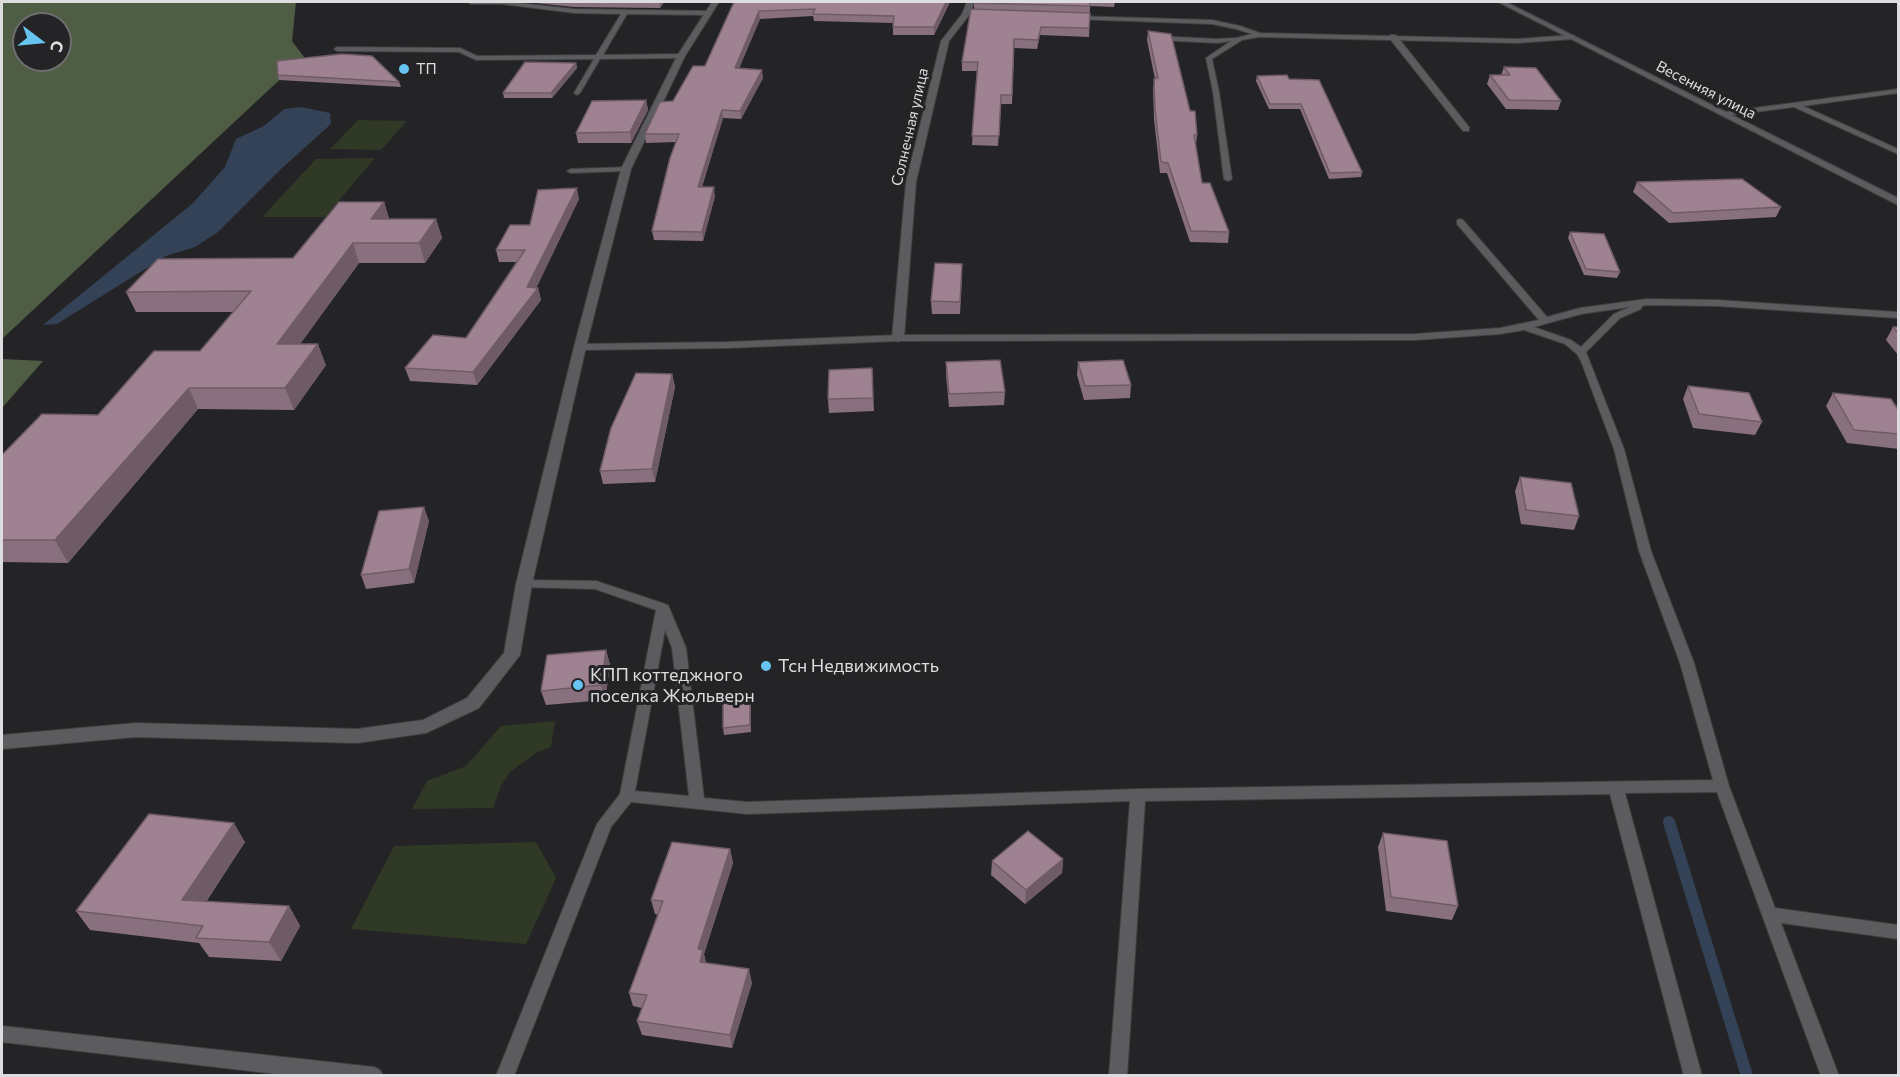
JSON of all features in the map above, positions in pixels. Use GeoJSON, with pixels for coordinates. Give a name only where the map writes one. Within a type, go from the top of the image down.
{"type":"FeatureCollection","features":[{"type":"Feature","properties":{"kind":"street","name":"Солнечная улица"},"geometry":{"type":"LineString","coordinates":[[898,339],[911,182],[945,42],[966,14],[970,2]]}},
{"type":"Feature","properties":{"kind":"street","name":"Весенняя улица"},"geometry":{"type":"LineString","coordinates":[[1501,2],[1899,202]]}},
{"type":"Feature","properties":{"kind":"street"},"geometry":{"type":"LineString","coordinates":[[2,742],[136,730],[357,736],[426,726],[473,703],[512,655],[524,584],[580,347],[626,169],[653,106],[711,7]]}},
{"type":"Feature","properties":{"kind":"street"},"geometry":{"type":"LineString","coordinates":[[1393,37],[1466,129]]}},
{"type":"Feature","properties":{"kind":"lane"},"geometry":{"type":"LineString","coordinates":[[471,2],[624,13],[711,7]]}},
{"type":"Feature","properties":{"kind":"lane"},"geometry":{"type":"LineString","coordinates":[[605,10],[610,2]]}},
{"type":"Feature","properties":{"kind":"lane"},"geometry":{"type":"LineString","coordinates":[[577,93],[624,13]]}},
{"type":"Feature","properties":{"kind":"lane"},"geometry":{"type":"LineString","coordinates":[[966,14],[977,15]]}},
{"type":"Feature","properties":{"kind":"lane"},"geometry":{"type":"LineString","coordinates":[[1068,18],[1212,22],[1238,27],[1259,35]]}},
{"type":"Feature","properties":{"kind":"lane"},"geometry":{"type":"LineString","coordinates":[[1151,38],[1217,41],[1259,35],[1517,41],[1573,38]]}},
{"type":"Feature","properties":{"kind":"lane"},"geometry":{"type":"LineString","coordinates":[[1228,179],[1209,58],[1240,38]]}},
{"type":"Feature","properties":{"kind":"lane"},"geometry":{"type":"LineString","coordinates":[[337,48],[460,50],[476,58],[681,56]]}},
{"type":"Feature","properties":{"kind":"lane"},"geometry":{"type":"LineString","coordinates":[[1724,114],[1899,91]]}},
{"type":"Feature","properties":{"kind":"lane"},"geometry":{"type":"LineString","coordinates":[[1794,105],[1899,152]]}},
{"type":"Feature","properties":{"kind":"lane"},"geometry":{"type":"LineString","coordinates":[[571,171],[626,169]]}},
{"type":"Feature","properties":{"kind":"lane"},"geometry":{"type":"LineString","coordinates":[[1460,222],[1545,321]]}},
{"type":"Feature","properties":{"kind":"lane"},"geometry":{"type":"LineString","coordinates":[[580,347],[898,339],[1415,337],[1500,331],[1524,327],[1580,311],[1647,302],[1717,303],[1899,315]]}},
{"type":"Feature","properties":{"kind":"lane"},"geometry":{"type":"LineString","coordinates":[[1581,352],[1617,316],[1647,302]]}},
{"type":"Feature","properties":{"kind":"lane"},"geometry":{"type":"LineString","coordinates":[[1524,327],[1568,342],[1581,352],[1619,449],[1645,551],[1687,663],[1722,786],[1830,1076]]}},
{"type":"Feature","properties":{"kind":"lane"},"geometry":{"type":"LineString","coordinates":[[524,584],[596,585],[663,608],[680,648],[697,802]]}},
{"type":"Feature","properties":{"kind":"lane"},"geometry":{"type":"LineString","coordinates":[[505,1076],[606,824],[627,795],[663,608]]}},
{"type":"Feature","properties":{"kind":"lane"},"geometry":{"type":"LineString","coordinates":[[627,795],[747,808],[1138,795],[1722,786]]}},
{"type":"Feature","properties":{"kind":"lane"},"geometry":{"type":"LineString","coordinates":[[1616,788],[1693,1076]]}},
{"type":"Feature","properties":{"kind":"lane"},"geometry":{"type":"LineString","coordinates":[[1118,1076],[1138,795]]}},
{"type":"Feature","properties":{"kind":"lane"},"geometry":{"type":"LineString","coordinates":[[1770,914],[1899,932]]}},
{"type":"Feature","properties":{"kind":"lane"},"geometry":{"type":"LineString","coordinates":[[2,1034],[374,1076]]}},
{"type":"Feature","properties":{"kind":"green space"},"geometry":{"type":"Polygon","coordinates":[[[2,2],[296,2],[292,41],[304,57],[2,339],[2,2]]]}},
{"type":"Feature","properties":{"kind":"green space"},"geometry":{"type":"Polygon","coordinates":[[[358,120],[407,121],[381,150],[330,149],[358,120]]]}},
{"type":"Feature","properties":{"kind":"green space"},"geometry":{"type":"Polygon","coordinates":[[[375,158],[325,217],[262,217],[316,159],[375,158]]]}},
{"type":"Feature","properties":{"kind":"green space"},"geometry":{"type":"Polygon","coordinates":[[[2,359],[43,361],[2,408],[2,359]]]}},
{"type":"Feature","properties":{"kind":"green space"},"geometry":{"type":"Polygon","coordinates":[[[555,721],[551,747],[538,752],[510,772],[501,786],[493,808],[412,809],[427,781],[466,766],[501,726],[555,721]]]}},
{"type":"Feature","properties":{"kind":"green space"},"geometry":{"type":"Polygon","coordinates":[[[536,842],[556,878],[526,944],[351,929],[394,846],[536,842]]]}},
{"type":"Feature","properties":{"kind":"water"},"geometry":{"type":"Polygon","coordinates":[[[301,107],[330,113],[331,124],[281,169],[218,232],[195,247],[166,256],[57,324],[43,325],[192,204],[225,167],[236,139],[264,126],[284,109],[301,107]]]}},
{"type":"Feature","properties":{"kind":"building"},"geometry":{"type":"Polygon","coordinates":[[[734,2],[946,2],[934,27],[893,27],[894,16],[813,14],[815,9],[759,11],[735,68],[762,70],[740,111],[722,110],[698,187],[714,187],[702,232],[652,231],[670,158],[679,134],[645,134],[660,102],[673,101],[693,66],[705,66],[734,2]]]}},
{"type":"Feature","properties":{"kind":"building"},"geometry":{"type":"Polygon","coordinates":[[[1090,2],[1090,6],[974,3],[1090,2]]]}},
{"type":"Feature","properties":{"kind":"building"},"geometry":{"type":"Polygon","coordinates":[[[971,9],[1090,13],[1089,28],[1041,27],[1038,40],[1014,39],[1012,95],[1001,95],[999,136],[972,136],[978,62],[962,62],[971,9]]]}},
{"type":"Feature","properties":{"kind":"building"},"geometry":{"type":"Polygon","coordinates":[[[1148,31],[1171,34],[1190,111],[1195,111],[1197,135],[1194,135],[1202,183],[1210,183],[1229,232],[1191,231],[1168,163],[1161,162],[1155,109],[1154,79],[1158,78],[1148,31]]]}},
{"type":"Feature","properties":{"kind":"building"},"geometry":{"type":"Polygon","coordinates":[[[342,54],[372,56],[399,82],[278,75],[277,61],[342,54]]]}},
{"type":"Feature","properties":{"kind":"building"},"geometry":{"type":"Polygon","coordinates":[[[525,62],[576,63],[551,93],[503,93],[525,62]]]}},
{"type":"Feature","properties":{"kind":"building"},"geometry":{"type":"Polygon","coordinates":[[[1504,67],[1536,68],[1561,101],[1509,100],[1490,75],[1510,75],[1504,67]]]}},
{"type":"Feature","properties":{"kind":"building"},"geometry":{"type":"Polygon","coordinates":[[[1287,75],[1289,79],[1319,80],[1362,172],[1330,173],[1301,104],[1270,104],[1257,76],[1287,75]]]}},
{"type":"Feature","properties":{"kind":"building"},"geometry":{"type":"Polygon","coordinates":[[[646,100],[630,132],[576,133],[592,101],[646,100]]]}},
{"type":"Feature","properties":{"kind":"building"},"geometry":{"type":"Polygon","coordinates":[[[1742,179],[1781,207],[1673,213],[1637,182],[1742,179]]]}},
{"type":"Feature","properties":{"kind":"building"},"geometry":{"type":"Polygon","coordinates":[[[577,188],[527,287],[538,288],[473,372],[405,368],[433,335],[466,338],[525,250],[496,250],[510,225],[530,225],[538,190],[577,188]]]}},
{"type":"Feature","properties":{"kind":"building"},"geometry":{"type":"Polygon","coordinates":[[[339,202],[384,202],[371,219],[436,219],[419,243],[353,243],[277,344],[318,344],[285,388],[189,388],[55,540],[2,540],[2,455],[42,414],[98,415],[154,351],[200,351],[251,291],[126,292],[158,259],[293,258],[339,202]]]}},
{"type":"Feature","properties":{"kind":"building"},"geometry":{"type":"Polygon","coordinates":[[[1570,232],[1604,234],[1620,272],[1586,269],[1570,232]]]}},
{"type":"Feature","properties":{"kind":"building"},"geometry":{"type":"Polygon","coordinates":[[[935,263],[962,264],[960,302],[931,301],[935,263]]]}},
{"type":"Feature","properties":{"kind":"building"},"geometry":{"type":"Polygon","coordinates":[[[1000,360],[1005,392],[949,394],[946,362],[1000,360]]]}},
{"type":"Feature","properties":{"kind":"building"},"geometry":{"type":"Polygon","coordinates":[[[1123,360],[1131,385],[1085,386],[1078,362],[1123,360]]]}},
{"type":"Feature","properties":{"kind":"building"},"geometry":{"type":"Polygon","coordinates":[[[872,368],[873,398],[828,399],[829,370],[872,368]]]}},
{"type":"Feature","properties":{"kind":"building"},"geometry":{"type":"Polygon","coordinates":[[[636,373],[672,374],[652,469],[600,471],[611,428],[636,373]]]}},
{"type":"Feature","properties":{"kind":"building"},"geometry":{"type":"Polygon","coordinates":[[[1688,386],[1749,393],[1762,422],[1699,414],[1688,386]]]}},
{"type":"Feature","properties":{"kind":"building"},"geometry":{"type":"Polygon","coordinates":[[[1833,393],[1891,399],[1899,411],[1899,434],[1854,430],[1833,393]]]}},
{"type":"Feature","properties":{"kind":"building"},"geometry":{"type":"Polygon","coordinates":[[[1520,477],[1571,483],[1579,516],[1526,510],[1520,477]]]}},
{"type":"Feature","properties":{"kind":"building"},"geometry":{"type":"Polygon","coordinates":[[[424,507],[409,569],[361,575],[379,511],[424,507]]]}},
{"type":"Feature","properties":{"kind":"building"},"geometry":{"type":"Polygon","coordinates":[[[606,650],[601,685],[541,691],[547,655],[606,650]]]}},
{"type":"Feature","properties":{"kind":"building"},"geometry":{"type":"Polygon","coordinates":[[[750,699],[750,725],[723,728],[723,701],[750,699]]]}},
{"type":"Feature","properties":{"kind":"building"},"geometry":{"type":"Polygon","coordinates":[[[149,814],[234,823],[182,900],[289,906],[269,942],[196,938],[203,926],[76,911],[149,814]]]}},
{"type":"Feature","properties":{"kind":"building"},"geometry":{"type":"Polygon","coordinates":[[[1028,831],[1063,859],[1026,890],[992,861],[1028,831]]]}},
{"type":"Feature","properties":{"kind":"building"},"geometry":{"type":"Polygon","coordinates":[[[1383,833],[1447,841],[1458,906],[1391,897],[1383,833]]]}},
{"type":"Feature","properties":{"kind":"building"},"geometry":{"type":"Polygon","coordinates":[[[672,842],[730,849],[698,949],[703,950],[700,962],[749,969],[730,1035],[637,1021],[647,995],[629,993],[663,901],[651,900],[672,842]]]}},
{"type":"Feature","properties":{"kind":"waterway"},"geometry":{"type":"LineString","coordinates":[[1669,822],[1747,1076]]}},
{"type":"Feature","properties":{"kind":"place","name":"ТП"},"geometry":{"type":"Point","coordinates":[404,69]}},
{"type":"Feature","properties":{"kind":"place","name":"Тсн Недвижимость"},"geometry":{"type":"Point","coordinates":[766,666]}},
{"type":"Feature","properties":{"kind":"place","name":"КПП коттеджного поселка Жюльверн"},"geometry":{"type":"Point","coordinates":[578,685]}}]}
